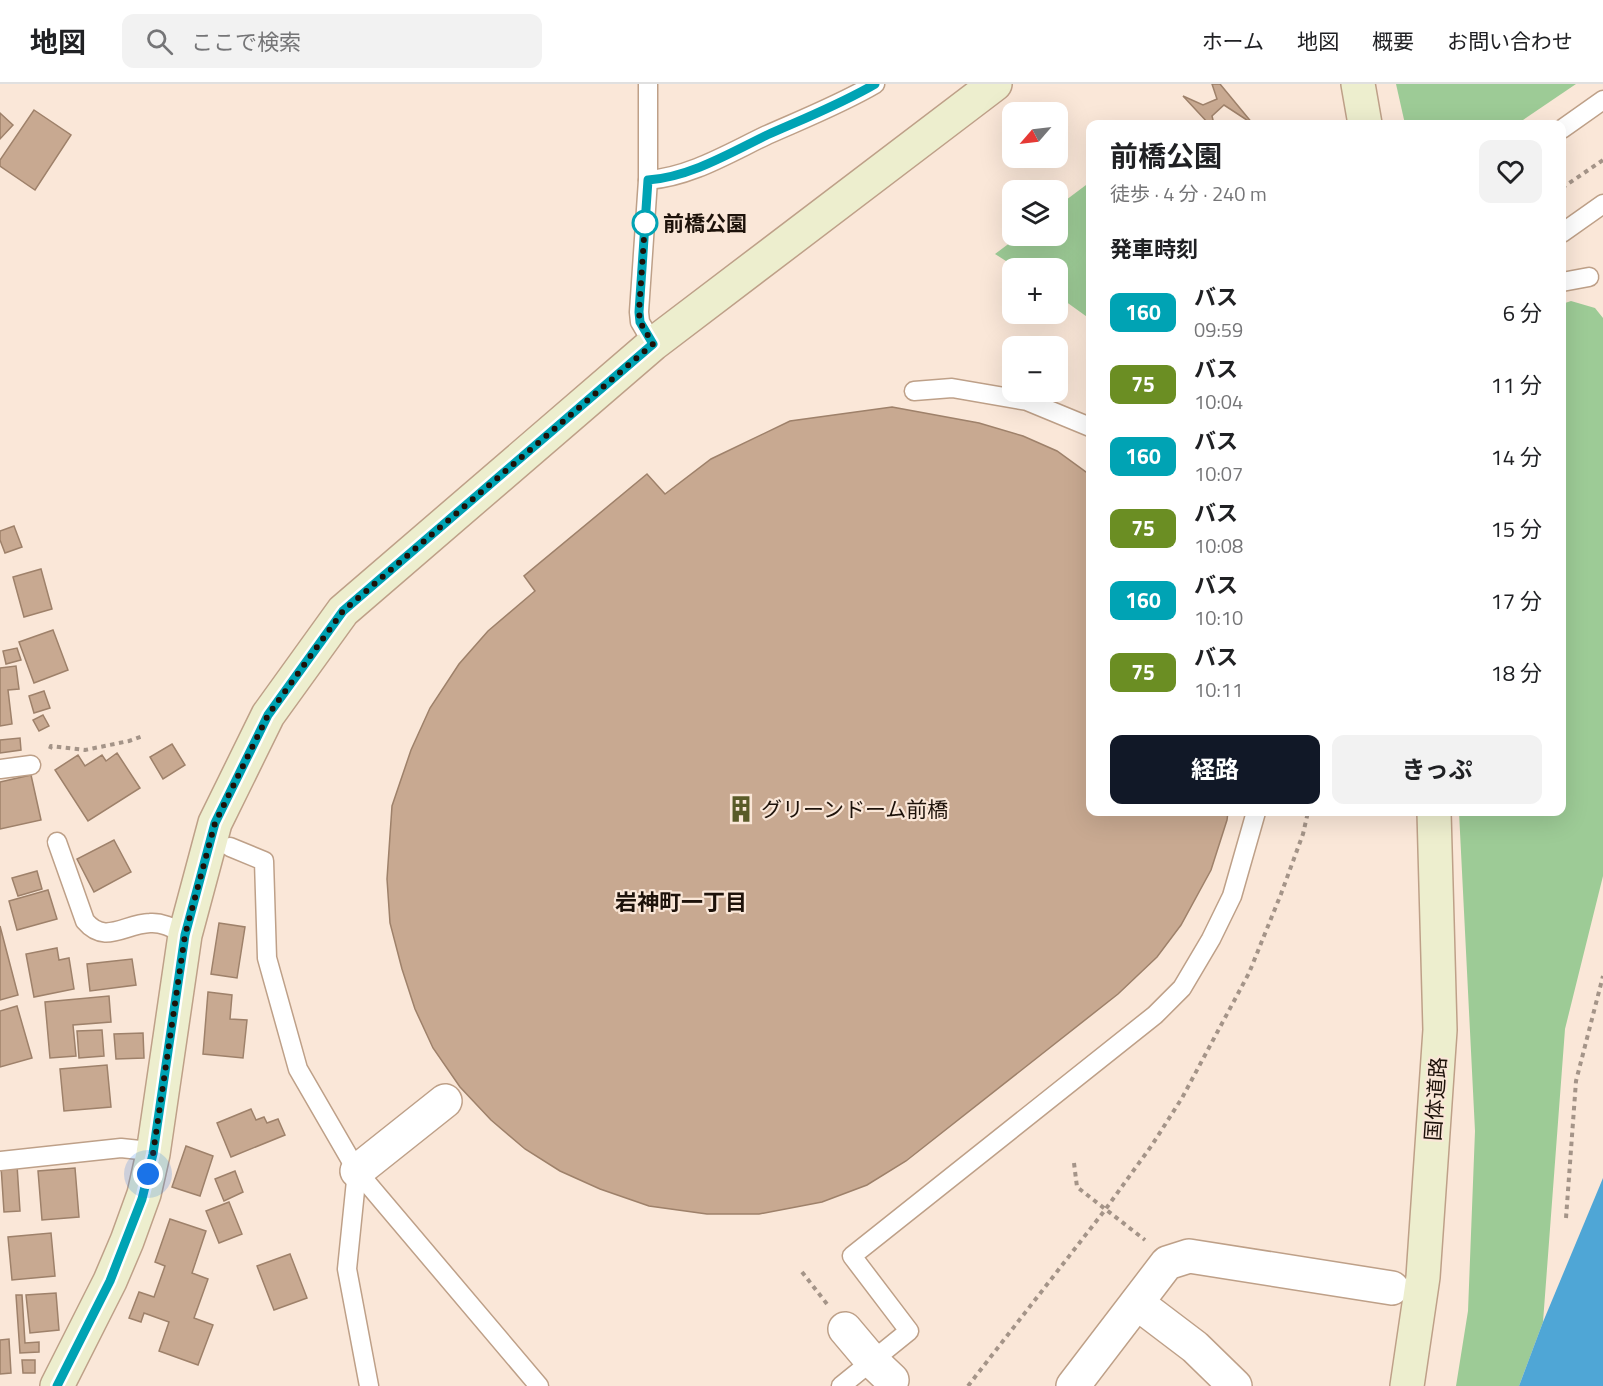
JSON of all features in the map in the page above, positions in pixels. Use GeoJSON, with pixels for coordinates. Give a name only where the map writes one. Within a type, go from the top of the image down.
{"type":"FeatureCollection","features":[{"type":"Feature","properties":{"kind":"street"},"geometry":{"type":"LineString","coordinates":[[57,1386],[110,1281],[128,1240],[144,1194],[153,1154],[185,935],[215,823],[268,715],[343,611],[653,344],[995,84]]}},
{"type":"Feature","properties":{"kind":"street"},"geometry":{"type":"LineString","coordinates":[[1358,84],[1364,120]]}},
{"type":"Feature","properties":{"kind":"street","name":"国体道路"},"geometry":{"type":"LineString","coordinates":[[1407,1386],[1423,1277],[1440,1030],[1434,816]]}},
{"type":"Feature","properties":{"kind":"street"},"geometry":{"type":"LineString","coordinates":[[363,1167],[445,1101]]}},
{"type":"Feature","properties":{"kind":"street"},"geometry":{"type":"LineString","coordinates":[[1073,1386],[1167,1263],[1189,1256],[1392,1288]]}},
{"type":"Feature","properties":{"kind":"street"},"geometry":{"type":"LineString","coordinates":[[1137,1303],[1195,1347],[1235,1386]]}},
{"type":"Feature","properties":{"kind":"street"},"geometry":{"type":"LineString","coordinates":[[845,1329],[882,1370]]}},
{"type":"Feature","properties":{"kind":"lane"},"geometry":{"type":"LineString","coordinates":[[648,84],[648,180],[639,312],[640,322],[653,344]]}},
{"type":"Feature","properties":{"kind":"lane"},"geometry":{"type":"LineString","coordinates":[[648,180],[663,179],[693,170],[875,84]]}},
{"type":"Feature","properties":{"kind":"lane"},"geometry":{"type":"LineString","coordinates":[[1566,126],[1603,99]]}},
{"type":"Feature","properties":{"kind":"lane"},"geometry":{"type":"LineString","coordinates":[[1566,230],[1603,204]]}},
{"type":"Feature","properties":{"kind":"lane"},"geometry":{"type":"LineString","coordinates":[[1566,281],[1589,277]]}},
{"type":"Feature","properties":{"kind":"lane"},"geometry":{"type":"LineString","coordinates":[[914,391],[952,388],[1027,401],[1086,426]]}},
{"type":"Feature","properties":{"kind":"lane"},"geometry":{"type":"LineString","coordinates":[[0,769],[31,765]]}},
{"type":"Feature","properties":{"kind":"lane"},"geometry":{"type":"LineString","coordinates":[[840,1386],[882,1370],[909,1331],[852,1256],[1155,1015],[1182,988],[1211,939],[1232,896],[1255,816]]}},
{"type":"Feature","properties":{"kind":"lane"},"geometry":{"type":"LineString","coordinates":[[57,842],[85,921],[92,930],[100,933],[149,923],[166,925],[185,935]]}},
{"type":"Feature","properties":{"kind":"lane"},"geometry":{"type":"LineString","coordinates":[[230,847],[264,861],[267,958],[298,1069],[363,1167],[538,1386]]}},
{"type":"Feature","properties":{"kind":"lane"},"geometry":{"type":"LineString","coordinates":[[0,1161],[121,1148],[153,1154]]}},
{"type":"Feature","properties":{"kind":"lane"},"geometry":{"type":"LineString","coordinates":[[363,1167],[347,1269],[369,1386]]}},
{"type":"Feature","properties":{"kind":"path"},"geometry":{"type":"LineString","coordinates":[[1566,185],[1603,160]]}},
{"type":"Feature","properties":{"kind":"path"},"geometry":{"type":"LineString","coordinates":[[31,765],[46,760],[51,746],[85,750],[143,736]]}},
{"type":"Feature","properties":{"kind":"path"},"geometry":{"type":"LineString","coordinates":[[968,1386],[1105,1210],[1152,1145],[1182,1098],[1249,973],[1281,894],[1303,834],[1307,816]]}},
{"type":"Feature","properties":{"kind":"path"},"geometry":{"type":"LineString","coordinates":[[1566,1218],[1576,1081],[1603,976]]}},
{"type":"Feature","properties":{"kind":"path"},"geometry":{"type":"LineString","coordinates":[[1074,1163],[1077,1187],[1153,1246]]}},
{"type":"Feature","properties":{"kind":"path"},"geometry":{"type":"LineString","coordinates":[[802,1272],[845,1329]]}},
{"type":"Feature","properties":{"kind":"green space"},"geometry":{"type":"Polygon","coordinates":[[[1396,84],[1576,84],[1523,120],[1404,120],[1396,84]]]}},
{"type":"Feature","properties":{"kind":"green space"},"geometry":{"type":"Polygon","coordinates":[[[1086,185],[1086,316],[1068,303],[1068,258],[1002,258],[995,254],[1006,246],[1068,246],[1068,198],[1086,185]]]}},
{"type":"Feature","properties":{"kind":"green space"},"geometry":{"type":"Polygon","coordinates":[[[1571,301],[1595,308],[1603,318],[1603,876],[1565,1029],[1543,1322],[1519,1386],[1456,1386],[1468,1311],[1475,1131],[1459,816],[1566,816],[1566,303],[1571,301]]]}},
{"type":"Feature","properties":{"kind":"water"},"geometry":{"type":"Polygon","coordinates":[[[1603,1178],[1603,1386],[1519,1386],[1543,1322],[1603,1178]]]}},
{"type":"Feature","properties":{"kind":"building"},"geometry":{"type":"Polygon","coordinates":[[[1212,84],[1220,84],[1250,120],[1224,105],[1212,116],[1213,120],[1205,120],[1183,96],[1203,105],[1217,99],[1212,84]]]}},
{"type":"Feature","properties":{"kind":"building"},"geometry":{"type":"Polygon","coordinates":[[[34,110],[71,135],[35,190],[0,166],[0,160],[34,110]]]}},
{"type":"Feature","properties":{"kind":"building"},"geometry":{"type":"Polygon","coordinates":[[[0,113],[13,125],[0,139],[0,113]]]}},
{"type":"Feature","properties":{"kind":"building","name":"グリーンドーム前橋"},"geometry":{"type":"Polygon","coordinates":[[[892,407],[979,423],[1023,436],[1057,451],[1086,472],[1086,816],[1228,816],[1227,820],[1211,870],[1181,925],[1157,957],[1118,994],[906,1161],[867,1185],[822,1202],[759,1214],[707,1214],[649,1206],[600,1189],[560,1171],[525,1149],[491,1120],[460,1087],[433,1048],[415,1009],[390,923],[387,879],[392,806],[411,750],[430,708],[459,664],[488,631],[535,591],[524,576],[647,474],[665,494],[711,459],[790,421],[892,407]]]}},
{"type":"Feature","properties":{"kind":"building"},"geometry":{"type":"Polygon","coordinates":[[[14,526],[22,547],[5,553],[0,540],[0,531],[14,526]]]}},
{"type":"Feature","properties":{"kind":"building"},"geometry":{"type":"Polygon","coordinates":[[[41,569],[52,609],[24,617],[13,577],[41,569]]]}},
{"type":"Feature","properties":{"kind":"building"},"geometry":{"type":"Polygon","coordinates":[[[53,630],[68,670],[34,683],[19,642],[53,630]]]}},
{"type":"Feature","properties":{"kind":"building"},"geometry":{"type":"Polygon","coordinates":[[[17,648],[21,660],[6,664],[3,651],[17,648]]]}},
{"type":"Feature","properties":{"kind":"building"},"geometry":{"type":"Polygon","coordinates":[[[16,666],[19,689],[8,690],[12,724],[0,726],[0,668],[16,666]]]}},
{"type":"Feature","properties":{"kind":"building"},"geometry":{"type":"Polygon","coordinates":[[[44,691],[50,708],[34,713],[29,696],[44,691]]]}},
{"type":"Feature","properties":{"kind":"building"},"geometry":{"type":"Polygon","coordinates":[[[43,715],[49,726],[39,731],[33,720],[43,715]]]}},
{"type":"Feature","properties":{"kind":"building"},"geometry":{"type":"Polygon","coordinates":[[[20,738],[21,750],[0,753],[0,740],[20,738]]]}},
{"type":"Feature","properties":{"kind":"building"},"geometry":{"type":"Polygon","coordinates":[[[172,744],[185,765],[163,779],[150,757],[172,744]]]}},
{"type":"Feature","properties":{"kind":"building"},"geometry":{"type":"Polygon","coordinates":[[[117,753],[140,788],[88,821],[55,770],[78,755],[85,766],[102,755],[106,761],[117,753]]]}},
{"type":"Feature","properties":{"kind":"building"},"geometry":{"type":"Polygon","coordinates":[[[31,775],[41,820],[0,829],[0,782],[31,775]]]}},
{"type":"Feature","properties":{"kind":"building"},"geometry":{"type":"Polygon","coordinates":[[[114,840],[131,872],[94,892],[77,859],[114,840]]]}},
{"type":"Feature","properties":{"kind":"building"},"geometry":{"type":"Polygon","coordinates":[[[37,871],[42,889],[18,896],[12,878],[37,871]]]}},
{"type":"Feature","properties":{"kind":"building"},"geometry":{"type":"Polygon","coordinates":[[[48,890],[57,919],[17,930],[9,901],[48,890]]]}},
{"type":"Feature","properties":{"kind":"building"},"geometry":{"type":"Polygon","coordinates":[[[219,923],[245,927],[237,978],[211,974],[219,923]]]}},
{"type":"Feature","properties":{"kind":"building"},"geometry":{"type":"Polygon","coordinates":[[[0,926],[18,995],[0,1000],[0,926]]]}},
{"type":"Feature","properties":{"kind":"building"},"geometry":{"type":"Polygon","coordinates":[[[57,948],[59,960],[69,958],[74,989],[34,997],[26,954],[57,948]]]}},
{"type":"Feature","properties":{"kind":"building"},"geometry":{"type":"Polygon","coordinates":[[[132,959],[136,985],[90,991],[87,964],[132,959]]]}},
{"type":"Feature","properties":{"kind":"building"},"geometry":{"type":"Polygon","coordinates":[[[208,992],[232,995],[230,1019],[247,1020],[243,1058],[203,1054],[208,992]]]}},
{"type":"Feature","properties":{"kind":"building"},"geometry":{"type":"Polygon","coordinates":[[[109,996],[111,1022],[73,1025],[76,1056],[50,1058],[45,1002],[109,996]]]}},
{"type":"Feature","properties":{"kind":"building"},"geometry":{"type":"Polygon","coordinates":[[[17,1006],[32,1058],[0,1067],[0,1011],[17,1006]]]}},
{"type":"Feature","properties":{"kind":"building"},"geometry":{"type":"Polygon","coordinates":[[[102,1030],[104,1056],[79,1058],[77,1031],[102,1030]]]}},
{"type":"Feature","properties":{"kind":"building"},"geometry":{"type":"Polygon","coordinates":[[[143,1033],[144,1058],[116,1059],[114,1034],[143,1033]]]}},
{"type":"Feature","properties":{"kind":"building"},"geometry":{"type":"Polygon","coordinates":[[[107,1065],[111,1107],[64,1111],[60,1069],[107,1065]]]}},
{"type":"Feature","properties":{"kind":"building"},"geometry":{"type":"Polygon","coordinates":[[[251,1109],[256,1120],[264,1117],[267,1123],[278,1119],[285,1135],[231,1157],[217,1123],[251,1109]]]}},
{"type":"Feature","properties":{"kind":"building"},"geometry":{"type":"Polygon","coordinates":[[[186,1146],[213,1156],[200,1196],[172,1187],[186,1146]]]}},
{"type":"Feature","properties":{"kind":"building"},"geometry":{"type":"Polygon","coordinates":[[[17,1165],[20,1211],[4,1212],[1,1166],[17,1165]]]}},
{"type":"Feature","properties":{"kind":"building"},"geometry":{"type":"Polygon","coordinates":[[[75,1168],[79,1217],[42,1220],[38,1171],[75,1168]]]}},
{"type":"Feature","properties":{"kind":"building"},"geometry":{"type":"Polygon","coordinates":[[[235,1171],[243,1192],[224,1201],[215,1179],[235,1171]]]}},
{"type":"Feature","properties":{"kind":"building"},"geometry":{"type":"Polygon","coordinates":[[[229,1202],[242,1234],[219,1243],[206,1211],[229,1202]]]}},
{"type":"Feature","properties":{"kind":"building"},"geometry":{"type":"Polygon","coordinates":[[[170,1219],[206,1231],[192,1273],[208,1279],[194,1318],[213,1325],[198,1365],[159,1351],[169,1322],[144,1313],[141,1322],[129,1318],[139,1292],[154,1297],[165,1266],[155,1262],[170,1219]]]}},
{"type":"Feature","properties":{"kind":"building"},"geometry":{"type":"Polygon","coordinates":[[[51,1233],[55,1276],[12,1280],[8,1237],[51,1233]]]}},
{"type":"Feature","properties":{"kind":"building"},"geometry":{"type":"Polygon","coordinates":[[[290,1254],[307,1298],[274,1310],[257,1266],[290,1254]]]}},
{"type":"Feature","properties":{"kind":"building"},"geometry":{"type":"Polygon","coordinates":[[[56,1293],[59,1330],[30,1333],[26,1295],[56,1293]]]}},
{"type":"Feature","properties":{"kind":"building"},"geometry":{"type":"Polygon","coordinates":[[[16,1295],[22,1295],[25,1343],[39,1342],[39,1352],[20,1353],[16,1295]]]}},
{"type":"Feature","properties":{"kind":"building"},"geometry":{"type":"Polygon","coordinates":[[[9,1339],[11,1373],[0,1374],[0,1340],[9,1339]]]}},
{"type":"Feature","properties":{"kind":"building"},"geometry":{"type":"Polygon","coordinates":[[[22,1360],[35,1360],[35,1373],[23,1373],[22,1360]]]}},
{"type":"Feature","properties":{"kind":"bus line","name":"160"},"geometry":{"type":"LineString","coordinates":[[57,1386],[110,1281],[128,1240],[142,1199],[153,1154],[185,935],[215,823],[268,715],[343,611],[653,344],[640,322],[639,312],[648,180],[677,176],[693,170],[875,84]]}},
{"type":"Feature","properties":{"kind":"place","name":"前橋公園"},"geometry":{"type":"Point","coordinates":[645,223]}},
{"type":"Feature","properties":{"kind":"place","name":"グリーンドーム前橋"},"geometry":{"type":"Point","coordinates":[741,809]}},
{"type":"Feature","properties":{"kind":"district","name":"岩神町一丁目"},"geometry":{"type":"Point","coordinates":[681,902]}},
{"type":"Feature","properties":{"kind":"route"},"geometry":{"type":"LineString","coordinates":[[148,1174],[153,1154],[185,935],[215,823],[268,715],[343,611],[653,344],[640,322],[639,312],[645,223]]}}]}
